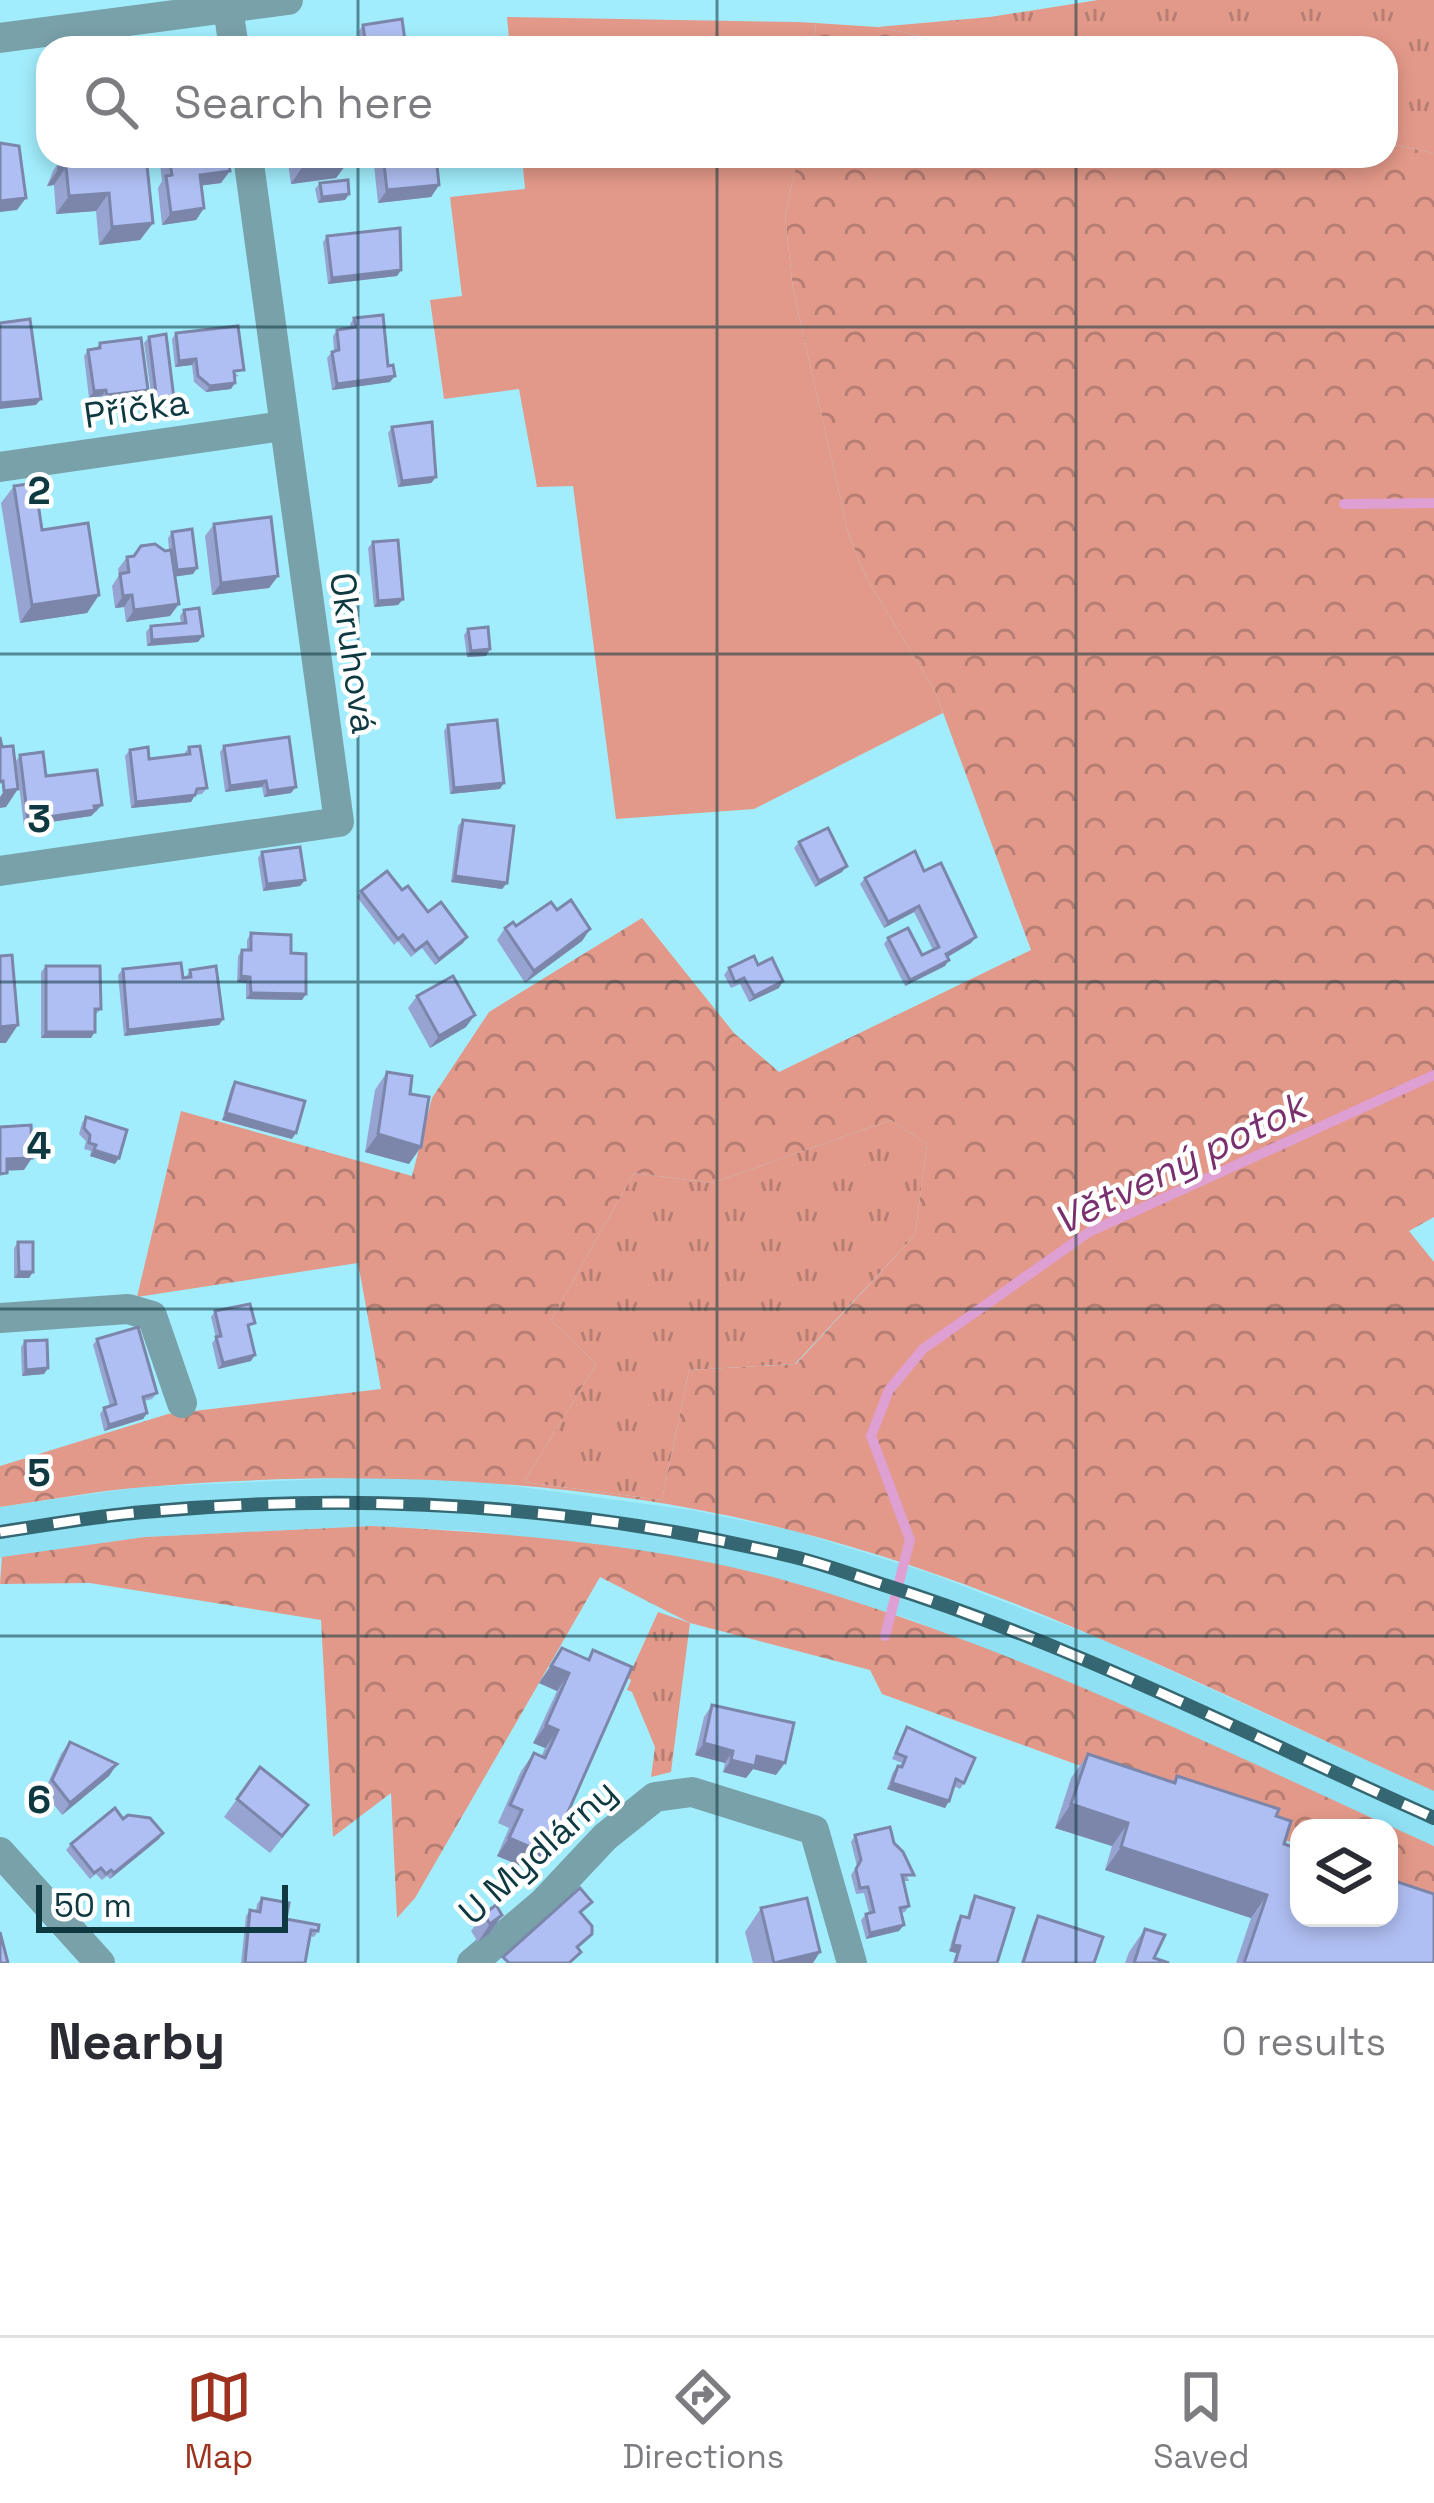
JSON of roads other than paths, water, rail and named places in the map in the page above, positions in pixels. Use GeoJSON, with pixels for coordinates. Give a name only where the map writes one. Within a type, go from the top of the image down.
{"type":"FeatureCollection","features":[{"type":"Feature","properties":{"kind":"street"},"geometry":{"type":"LineString","coordinates":[[0,38],[289,0]]}},
{"type":"Feature","properties":{"kind":"street"},"geometry":{"type":"LineString","coordinates":[[229,8],[232,36]]}},
{"type":"Feature","properties":{"kind":"street","name":"Okruhová"},"geometry":{"type":"LineString","coordinates":[[0,871],[339,822],[250,168]]}},
{"type":"Feature","properties":{"kind":"street","name":"Příčka"},"geometry":{"type":"LineString","coordinates":[[0,467],[283,426]]}},
{"type":"Feature","properties":{"kind":"street"},"geometry":{"type":"LineString","coordinates":[[0,1318],[128,1309],[152,1316],[182,1403]]}},
{"type":"Feature","properties":{"kind":"street","name":"U Mydlárny"},"geometry":{"type":"LineString","coordinates":[[472,1963],[543,1904],[605,1837],[655,1797],[692,1792],[814,1830],[852,1963]]}},
{"type":"Feature","properties":{"kind":"street"},"geometry":{"type":"LineString","coordinates":[[0,1852],[100,1963]]}},
{"type":"Feature","properties":{"kind":"waterway","name":"Větvený potok"},"geometry":{"type":"LineString","coordinates":[[1344,504],[1434,503]]}},
{"type":"Feature","properties":{"kind":"waterway","name":"Větvený potok"},"geometry":{"type":"LineString","coordinates":[[885,1636],[910,1540],[871,1436],[889,1390],[923,1349],[1089,1232],[1434,1075]]}},
{"type":"Feature","properties":{"kind":"railway"},"geometry":{"type":"LineString","coordinates":[[0,1532],[126,1514],[305,1503],[547,1514],[707,1538],[822,1565],[1023,1634],[1434,1818]]}}]}
